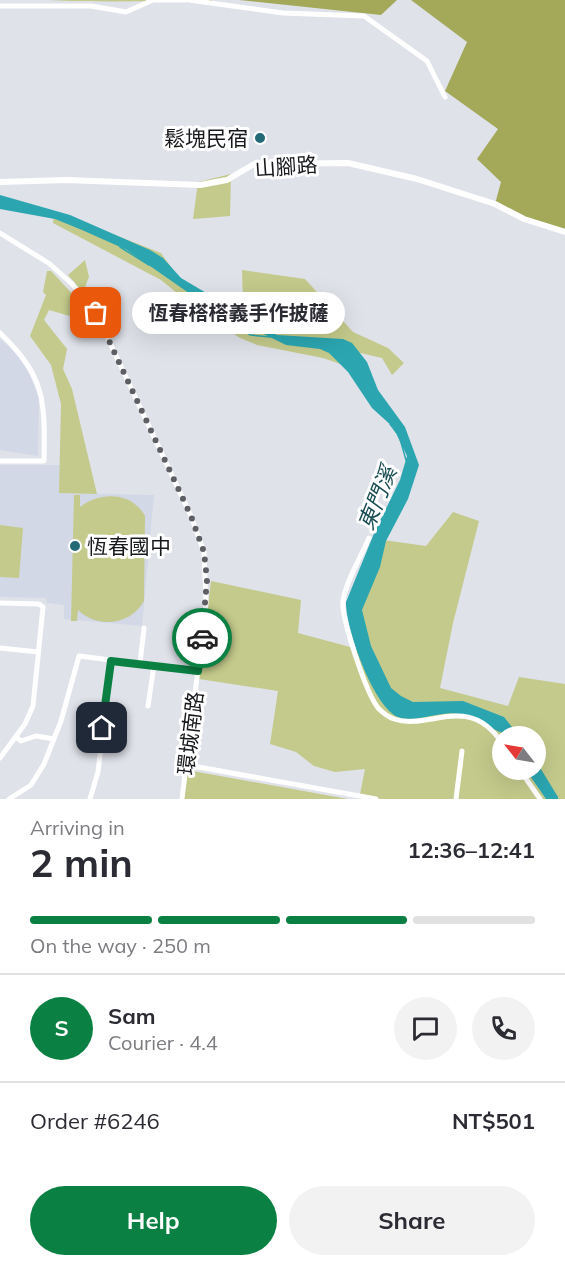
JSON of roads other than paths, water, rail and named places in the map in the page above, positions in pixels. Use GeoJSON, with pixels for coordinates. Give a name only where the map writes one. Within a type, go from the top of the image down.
{"type":"FeatureCollection","features":[{"type":"Feature","properties":{"kind":"street"},"geometry":{"type":"LineString","coordinates":[[0,6],[91,6],[126,12],[153,0],[187,0],[283,13],[364,16],[427,61],[445,97]]}},
{"type":"Feature","properties":{"kind":"street","name":"山腳路"},"geometry":{"type":"LineString","coordinates":[[0,182],[66,180],[200,185],[226,180],[254,164],[348,163],[417,178],[495,204],[524,219],[565,232]]}},
{"type":"Feature","properties":{"kind":"street","name":"環城南路"},"geometry":{"type":"LineString","coordinates":[[0,232],[34,252],[59,271],[96,313],[187,505],[206,566],[206,604],[182,799]]}},
{"type":"Feature","properties":{"kind":"street"},"geometry":{"type":"LineString","coordinates":[[0,333],[21,354],[40,391],[44,416],[44,461],[0,461]]}},
{"type":"Feature","properties":{"kind":"street"},"geometry":{"type":"LineString","coordinates":[[369,538],[343,601],[349,634],[377,708],[392,718],[403,721],[446,714],[464,717],[483,724],[492,733]]}},
{"type":"Feature","properties":{"kind":"street"},"geometry":{"type":"LineString","coordinates":[[0,603],[39,604],[43,607],[33,706],[0,758]]}},
{"type":"Feature","properties":{"kind":"street"},"geometry":{"type":"LineString","coordinates":[[140,663],[144,628]]}},
{"type":"Feature","properties":{"kind":"street"},"geometry":{"type":"LineString","coordinates":[[0,648],[39,652]]}},
{"type":"Feature","properties":{"kind":"street"},"geometry":{"type":"LineString","coordinates":[[9,799],[34,781],[54,739],[68,701],[79,656],[198,671]]}},
{"type":"Feature","properties":{"kind":"street"},"geometry":{"type":"LineString","coordinates":[[90,799],[98,772],[111,661]]}},
{"type":"Feature","properties":{"kind":"street"},"geometry":{"type":"LineString","coordinates":[[148,706],[154,665]]}},
{"type":"Feature","properties":{"kind":"street"},"geometry":{"type":"LineString","coordinates":[[16,736],[21,741],[36,736],[54,739]]}},
{"type":"Feature","properties":{"kind":"street"},"geometry":{"type":"LineString","coordinates":[[456,799],[462,751]]}},
{"type":"Feature","properties":{"kind":"street"},"geometry":{"type":"LineString","coordinates":[[187,765],[376,799]]}},
{"type":"Feature","properties":{"kind":"street"},"geometry":{"type":"LineString","coordinates":[[527,780],[540,799]]}},
{"type":"Feature","properties":{"kind":"water"},"geometry":{"type":"Polygon","coordinates":[[[0,195],[70,215],[150,250],[163,258],[181,278],[277,335],[343,339],[352,343],[367,362],[378,390],[405,427],[419,465],[408,499],[386,541],[380,567],[362,610],[371,646],[391,688],[401,696],[413,702],[463,701],[504,717],[511,726],[492,726],[492,728],[468,716],[453,713],[401,718],[391,713],[381,701],[363,668],[351,630],[346,602],[375,531],[400,480],[407,456],[393,427],[372,408],[348,372],[329,353],[320,349],[286,345],[209,307],[127,250],[55,219],[0,209],[0,195]]]}},
{"type":"Feature","properties":{"kind":"water"},"geometry":{"type":"Polygon","coordinates":[[[546,777],[558,799],[546,799],[533,780],[546,780],[546,777]]]}},
{"type":"Feature","properties":{"kind":"waterway","name":"東門溪"},"geometry":{"type":"LineString","coordinates":[[120,247],[149,265]]}},
{"type":"Feature","properties":{"kind":"waterway","name":"東門溪"},"geometry":{"type":"LineString","coordinates":[[220,312],[250,335],[271,337]]}},
{"type":"Feature","properties":{"kind":"waterway","name":"東門溪"},"geometry":{"type":"LineString","coordinates":[[390,424],[396,432]]}},
{"type":"Feature","properties":{"kind":"waterway","name":"東門溪"},"geometry":{"type":"LineString","coordinates":[[400,439],[406,460]]}},
{"type":"Feature","properties":{"kind":"place","name":"鬆塊民宿"},"geometry":{"type":"Point","coordinates":[260,138]}},
{"type":"Feature","properties":{"kind":"place","name":"恆春榙榙義手作披薩"},"geometry":{"type":"Point","coordinates":[96,313]}},
{"type":"Feature","properties":{"kind":"place","name":"恆春國中"},"geometry":{"type":"Point","coordinates":[75,546]}}]}
